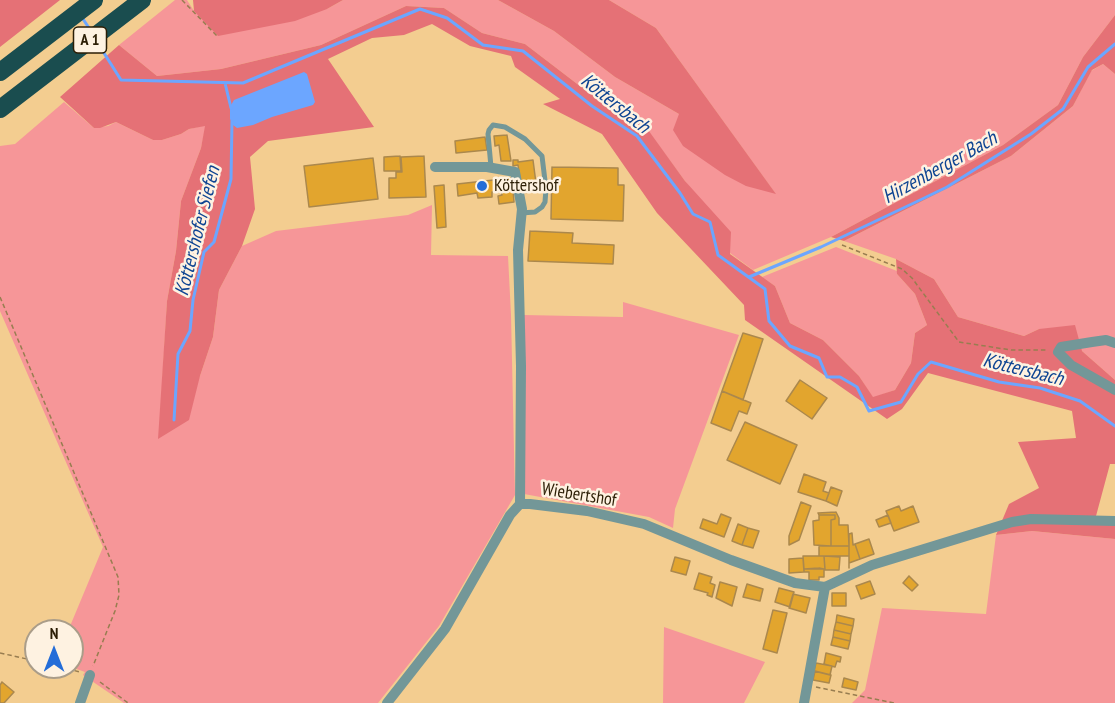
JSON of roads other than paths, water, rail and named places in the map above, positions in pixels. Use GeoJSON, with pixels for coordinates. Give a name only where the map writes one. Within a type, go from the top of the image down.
{"type":"FeatureCollection","features":[{"type":"Feature","properties":{"kind":"highway","name":"A 1"},"geometry":{"type":"LineString","coordinates":[[0,72],[94,0]]}},
{"type":"Feature","properties":{"kind":"highway","name":"A 1"},"geometry":{"type":"LineString","coordinates":[[0,109],[142,0]]}},
{"type":"Feature","properties":{"kind":"street"},"geometry":{"type":"LineString","coordinates":[[435,167],[491,168],[515,172],[521,213],[518,250],[521,366],[520,504]]}},
{"type":"Feature","properties":{"kind":"street"},"geometry":{"type":"LineString","coordinates":[[1115,343],[1106,340],[1061,347],[1058,351],[1071,364],[1115,390]]}},
{"type":"Feature","properties":{"kind":"street","name":"Wiebertshof"},"geometry":{"type":"LineString","coordinates":[[387,703],[445,629],[510,515],[520,504],[587,511],[644,524],[731,560],[795,583],[825,587]]}},
{"type":"Feature","properties":{"kind":"street"},"geometry":{"type":"LineString","coordinates":[[804,703],[825,587],[872,565],[1012,522],[1031,519],[1115,521]]}},
{"type":"Feature","properties":{"kind":"street"},"geometry":{"type":"LineString","coordinates":[[80,703],[90,675]]}},
{"type":"Feature","properties":{"kind":"lane"},"geometry":{"type":"LineString","coordinates":[[491,168],[489,130],[497,125],[525,139],[543,156],[545,202],[543,207],[535,212],[521,213]]}},
{"type":"Feature","properties":{"kind":"water"},"geometry":{"type":"Polygon","coordinates":[[[304,72],[307,74],[315,102],[313,105],[253,125],[237,128],[233,125],[230,119],[230,107],[234,100],[304,72]]]}},
{"type":"Feature","properties":{"kind":"waterway","name":"Köttersbach"},"geometry":{"type":"LineString","coordinates":[[97,42],[121,80],[243,83],[420,9],[447,18],[483,45],[523,51],[592,106],[637,136],[693,214],[710,222],[718,255],[765,289],[769,321],[790,346],[819,358],[827,377],[840,377],[857,387],[869,411],[901,402],[918,374],[931,362],[999,382],[1040,388],[1080,401],[1115,426]]}},
{"type":"Feature","properties":{"kind":"waterway","name":"Köttersbach"},"geometry":{"type":"LineString","coordinates":[[81,16],[91,31]]}},
{"type":"Feature","properties":{"kind":"waterway","name":"Hirzenberger Bach"},"geometry":{"type":"LineString","coordinates":[[749,277],[821,247],[947,187],[1031,134],[1063,109],[1088,67],[1115,44]]}},
{"type":"Feature","properties":{"kind":"waterway","name":"Köttershofer Siefen"},"geometry":{"type":"LineString","coordinates":[[225,83],[231,108]]}},
{"type":"Feature","properties":{"kind":"waterway","name":"Köttershofer Siefen"},"geometry":{"type":"LineString","coordinates":[[174,420],[178,354],[190,331],[193,300],[204,252],[214,242],[231,179],[232,121]]}},
{"type":"Feature","properties":{"kind":"place","name":"Köttershof"},"geometry":{"type":"Point","coordinates":[482,186]}}]}
